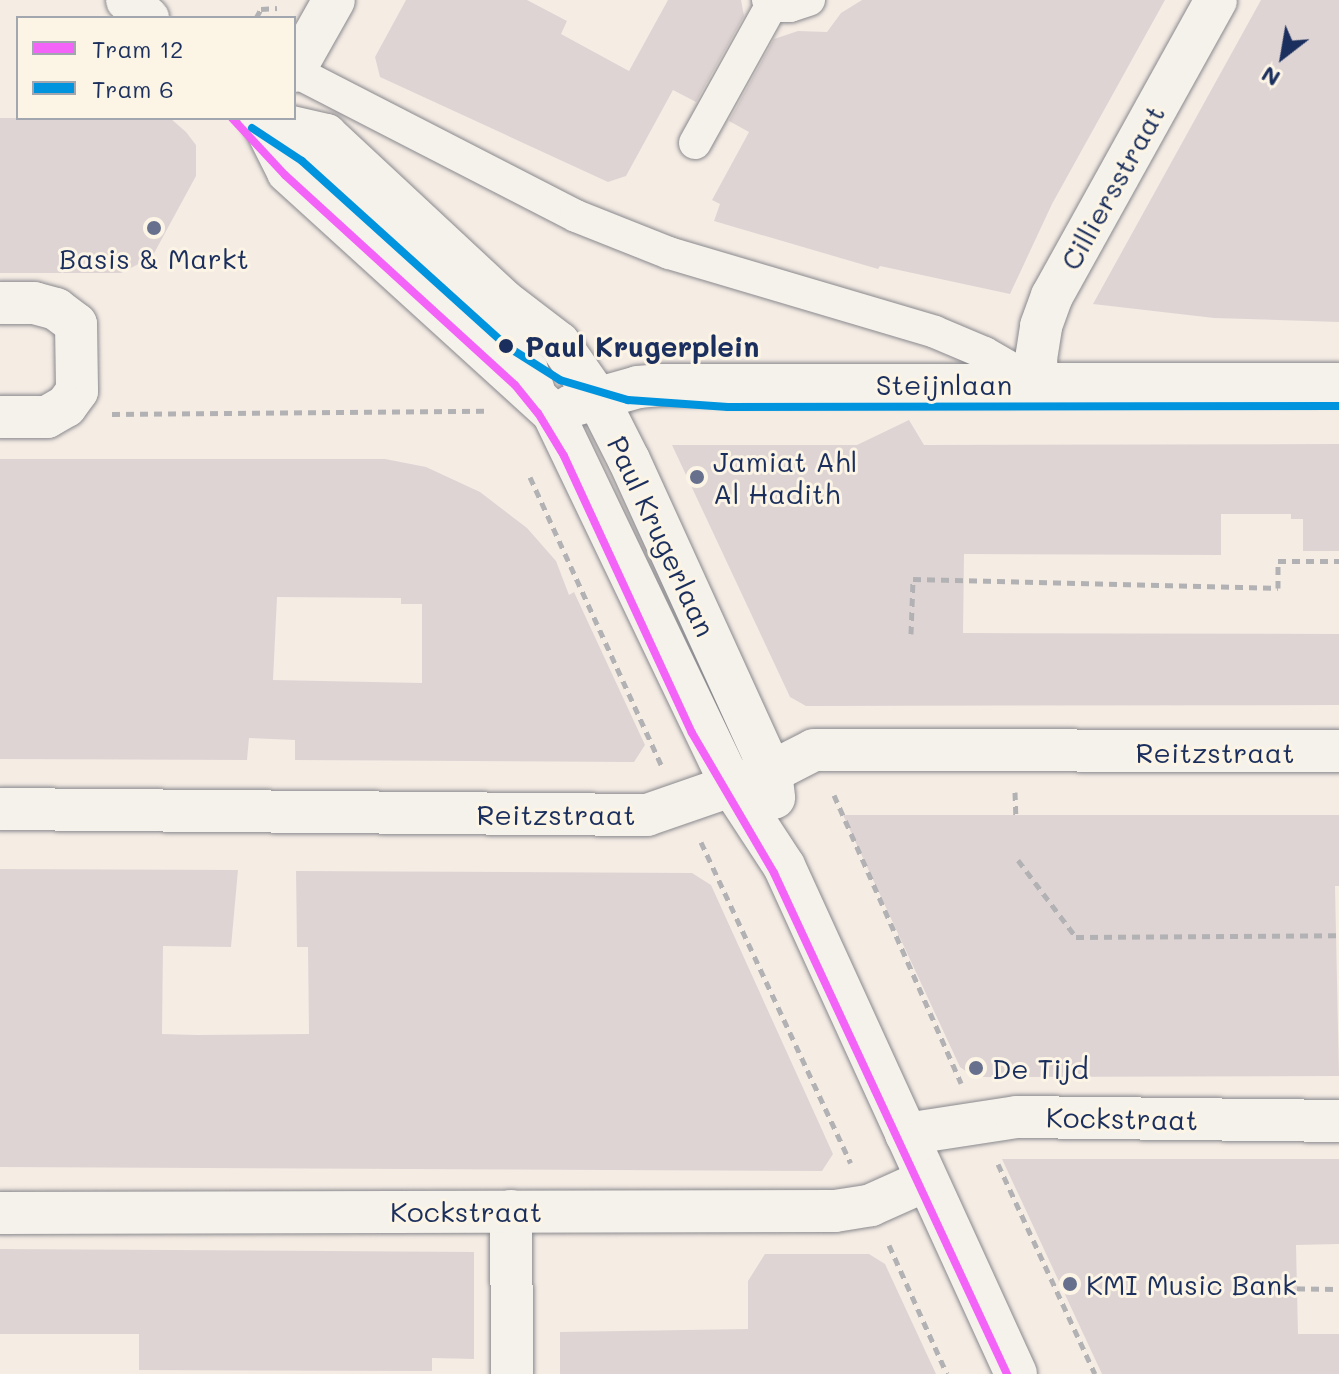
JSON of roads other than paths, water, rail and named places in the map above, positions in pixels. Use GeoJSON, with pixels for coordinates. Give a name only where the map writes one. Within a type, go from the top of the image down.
{"type":"FeatureCollection","features":[{"type":"Feature","properties":{"kind":"street"},"geometry":{"type":"LineString","coordinates":[[127,0],[146,16]]}},
{"type":"Feature","properties":{"kind":"street"},"geometry":{"type":"LineString","coordinates":[[296,67],[334,0]]}},
{"type":"Feature","properties":{"kind":"street"},"geometry":{"type":"LineString","coordinates":[[695,143],[769,3],[790,6],[809,0]]}},
{"type":"Feature","properties":{"kind":"street","name":"Cilliersstraat"},"geometry":{"type":"LineString","coordinates":[[1037,383],[1036,359],[1041,326],[1052,296],[1216,0]]}},
{"type":"Feature","properties":{"kind":"street"},"geometry":{"type":"LineString","coordinates":[[296,72],[576,216],[669,253],[935,332],[985,353],[1037,383]]}},
{"type":"Feature","properties":{"kind":"street","name":"Paul Krugerlaan"},"geometry":{"type":"LineString","coordinates":[[264,120],[288,172],[553,413],[731,785],[784,866],[1016,1374]]}},
{"type":"Feature","properties":{"kind":"street","name":"Paul Krugerlaan"},"geometry":{"type":"LineString","coordinates":[[268,120],[326,135],[504,301],[559,343],[598,399],[771,772],[784,866]]}},
{"type":"Feature","properties":{"kind":"street"},"geometry":{"type":"LineString","coordinates":[[0,303],[34,303],[56,309],[76,324],[77,391],[66,406],[47,417],[0,417]]}},
{"type":"Feature","properties":{"kind":"street","name":"Steijnlaan"},"geometry":{"type":"LineString","coordinates":[[553,413],[638,387],[662,385],[1339,384]]}},
{"type":"Feature","properties":{"kind":"street","name":"Reitzstraat"},"geometry":{"type":"LineString","coordinates":[[0,809],[647,815],[771,772],[814,750],[1339,751]]}},
{"type":"Feature","properties":{"kind":"street","name":"Kockstraat"},"geometry":{"type":"LineString","coordinates":[[906,1134],[1017,1117],[1339,1121]]}},
{"type":"Feature","properties":{"kind":"street","name":"Kockstraat"},"geometry":{"type":"LineString","coordinates":[[0,1213],[835,1211],[871,1205],[927,1180]]}},
{"type":"Feature","properties":{"kind":"street"},"geometry":{"type":"LineString","coordinates":[[511,1211],[512,1374]]}},
{"type":"Feature","properties":{"kind":"tram line","name":"12"},"geometry":{"type":"LineString","coordinates":[[234,120],[285,175],[515,385],[538,413],[564,456],[692,733],[774,873],[1007,1374]]}},
{"type":"Feature","properties":{"kind":"tram line","name":"6"},"geometry":{"type":"LineString","coordinates":[[252,128],[302,161],[508,347],[560,380],[628,400],[728,407],[1339,406]]}},
{"type":"Feature","properties":{"kind":"place","name":"Basis & Markt"},"geometry":{"type":"Point","coordinates":[154,228]}},
{"type":"Feature","properties":{"kind":"place","name":"Paul Krugerplein"},"geometry":{"type":"Point","coordinates":[506,346]}},
{"type":"Feature","properties":{"kind":"place","name":"Jamiat Ahl Al Hadith"},"geometry":{"type":"Point","coordinates":[697,477]}},
{"type":"Feature","properties":{"kind":"place","name":"De Tijd"},"geometry":{"type":"Point","coordinates":[976,1068]}},
{"type":"Feature","properties":{"kind":"place","name":"KMI Music Bank"},"geometry":{"type":"Point","coordinates":[1070,1284]}}]}
